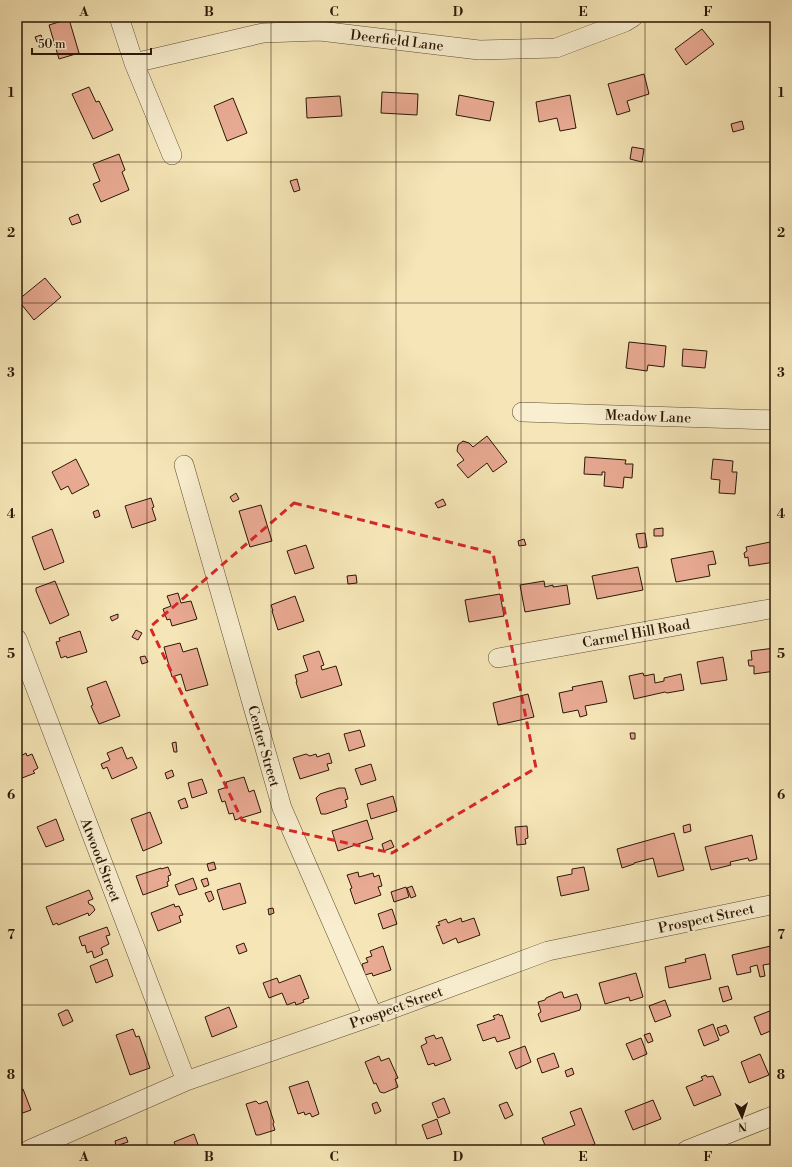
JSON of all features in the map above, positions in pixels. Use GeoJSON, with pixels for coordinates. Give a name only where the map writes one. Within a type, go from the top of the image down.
{"type":"FeatureCollection","features":[{"type":"Feature","properties":{"kind":"street"},"geometry":{"type":"LineString","coordinates":[[119,17],[134,63],[172,155]]}},
{"type":"Feature","properties":{"kind":"street","name":"Deerfield Lane"},"geometry":{"type":"LineString","coordinates":[[134,63],[263,33],[320,31],[479,50],[556,48],[625,22],[633,17]]}},
{"type":"Feature","properties":{"kind":"street","name":"Meadow Lane"},"geometry":{"type":"LineString","coordinates":[[522,412],[775,420]]}},
{"type":"Feature","properties":{"kind":"street","name":"Center Street"},"geometry":{"type":"LineString","coordinates":[[184,465],[282,808],[373,1016]]}},
{"type":"Feature","properties":{"kind":"street","name":"Carmel Hill Road"},"geometry":{"type":"LineString","coordinates":[[498,658],[775,608]]}},
{"type":"Feature","properties":{"kind":"street","name":"Atwood Street"},"geometry":{"type":"LineString","coordinates":[[17,639],[186,1081]]}},
{"type":"Feature","properties":{"kind":"street","name":"Prospect Street"},"geometry":{"type":"LineString","coordinates":[[29,1150],[186,1081],[373,1016],[548,950],[775,904]]}},
{"type":"Feature","properties":{"kind":"street"},"geometry":{"type":"LineString","coordinates":[[687,1150],[775,1115]]}},
{"type":"Feature","properties":{"kind":"highlighted area"},"geometry":{"type":"Polygon","coordinates":[[[294,503],[493,553],[536,768],[392,853],[242,820],[150,627],[294,503]]]}},
{"type":"Feature","properties":{"kind":"building"},"geometry":{"type":"Polygon","coordinates":[[[163,17],[180,17],[165,22],[163,17]]]}},
{"type":"Feature","properties":{"kind":"building"},"geometry":{"type":"Polygon","coordinates":[[[69,19],[79,53],[59,59],[49,25],[69,19]]]}},
{"type":"Feature","properties":{"kind":"building"},"geometry":{"type":"Polygon","coordinates":[[[702,29],[714,44],[686,65],[675,49],[702,29]]]}},
{"type":"Feature","properties":{"kind":"building"},"geometry":{"type":"Polygon","coordinates":[[[41,35],[43,40],[37,42],[35,37],[41,35]]]}},
{"type":"Feature","properties":{"kind":"building"},"geometry":{"type":"Polygon","coordinates":[[[644,74],[649,94],[627,101],[630,111],[617,115],[608,84],[644,74]]]}},
{"type":"Feature","properties":{"kind":"building"},"geometry":{"type":"Polygon","coordinates":[[[89,87],[96,102],[99,101],[113,130],[93,139],[72,94],[89,87]]]}},
{"type":"Feature","properties":{"kind":"building"},"geometry":{"type":"Polygon","coordinates":[[[382,92],[418,94],[417,115],[381,113],[382,92]]]}},
{"type":"Feature","properties":{"kind":"building"},"geometry":{"type":"Polygon","coordinates":[[[459,95],[494,102],[490,121],[456,115],[459,95]]]}},
{"type":"Feature","properties":{"kind":"building"},"geometry":{"type":"Polygon","coordinates":[[[570,95],[576,128],[560,131],[557,118],[539,122],[536,102],[570,95]]]}},
{"type":"Feature","properties":{"kind":"building"},"geometry":{"type":"Polygon","coordinates":[[[340,96],[342,116],[307,118],[306,98],[340,96]]]}},
{"type":"Feature","properties":{"kind":"building"},"geometry":{"type":"Polygon","coordinates":[[[233,98],[247,133],[227,141],[214,106],[233,98]]]}},
{"type":"Feature","properties":{"kind":"building"},"geometry":{"type":"Polygon","coordinates":[[[742,121],[744,129],[733,132],[731,124],[742,121]]]}},
{"type":"Feature","properties":{"kind":"building"},"geometry":{"type":"Polygon","coordinates":[[[632,147],[644,149],[642,162],[630,159],[632,147]]]}},
{"type":"Feature","properties":{"kind":"building"},"geometry":{"type":"Polygon","coordinates":[[[119,154],[125,170],[122,172],[129,190],[101,202],[93,184],[100,181],[93,164],[119,154]]]}},
{"type":"Feature","properties":{"kind":"building"},"geometry":{"type":"Polygon","coordinates":[[[297,179],[300,190],[294,192],[290,181],[297,179]]]}},
{"type":"Feature","properties":{"kind":"building"},"geometry":{"type":"Polygon","coordinates":[[[78,214],[81,222],[72,225],[69,218],[78,214]]]}},
{"type":"Feature","properties":{"kind":"building"},"geometry":{"type":"Polygon","coordinates":[[[17,241],[22,257],[17,258],[17,241]]]}},
{"type":"Feature","properties":{"kind":"building"},"geometry":{"type":"Polygon","coordinates":[[[45,278],[61,297],[34,320],[18,300],[45,278]]]}},
{"type":"Feature","properties":{"kind":"building"},"geometry":{"type":"Polygon","coordinates":[[[629,342],[666,346],[664,367],[648,365],[647,371],[626,368],[629,342]]]}},
{"type":"Feature","properties":{"kind":"building"},"geometry":{"type":"Polygon","coordinates":[[[683,349],[707,351],[705,368],[682,366],[683,349]]]}},
{"type":"Feature","properties":{"kind":"building"},"geometry":{"type":"Polygon","coordinates":[[[487,436],[507,462],[493,472],[487,463],[468,478],[457,465],[464,460],[457,451],[458,445],[463,441],[469,443],[473,447],[487,436]]]}},
{"type":"Feature","properties":{"kind":"building"},"geometry":{"type":"Polygon","coordinates":[[[585,457],[626,460],[625,464],[633,464],[632,478],[624,477],[623,488],[604,486],[605,472],[602,472],[602,475],[584,474],[585,457]]]}},
{"type":"Feature","properties":{"kind":"building"},"geometry":{"type":"Polygon","coordinates":[[[76,459],[89,485],[72,494],[68,486],[61,490],[52,472],[76,459]]]}},
{"type":"Feature","properties":{"kind":"building"},"geometry":{"type":"Polygon","coordinates":[[[713,459],[733,461],[732,472],[737,472],[735,494],[719,493],[720,480],[711,479],[713,459]]]}},
{"type":"Feature","properties":{"kind":"building"},"geometry":{"type":"Polygon","coordinates":[[[236,493],[239,499],[233,502],[230,497],[236,493]]]}},
{"type":"Feature","properties":{"kind":"building"},"geometry":{"type":"Polygon","coordinates":[[[151,498],[154,507],[152,508],[156,520],[132,528],[125,506],[151,498]]]}},
{"type":"Feature","properties":{"kind":"building"},"geometry":{"type":"Polygon","coordinates":[[[443,499],[446,505],[438,508],[435,503],[443,499]]]}},
{"type":"Feature","properties":{"kind":"building"},"geometry":{"type":"Polygon","coordinates":[[[261,505],[272,541],[250,547],[239,511],[261,505]]]}},
{"type":"Feature","properties":{"kind":"building"},"geometry":{"type":"Polygon","coordinates":[[[98,510],[100,516],[95,518],[93,512],[98,510]]]}},
{"type":"Feature","properties":{"kind":"building"},"geometry":{"type":"Polygon","coordinates":[[[663,528],[663,536],[654,536],[654,529],[663,528]]]}},
{"type":"Feature","properties":{"kind":"building"},"geometry":{"type":"Polygon","coordinates":[[[52,529],[64,562],[44,570],[32,537],[52,529]]]}},
{"type":"Feature","properties":{"kind":"building"},"geometry":{"type":"Polygon","coordinates":[[[645,533],[647,547],[639,548],[636,534],[645,533]]]}},
{"type":"Feature","properties":{"kind":"building"},"geometry":{"type":"Polygon","coordinates":[[[524,539],[526,545],[519,546],[518,541],[524,539]]]}},
{"type":"Feature","properties":{"kind":"building"},"geometry":{"type":"Polygon","coordinates":[[[775,541],[775,562],[749,566],[748,557],[745,558],[744,553],[747,551],[746,547],[775,541]]]}},
{"type":"Feature","properties":{"kind":"building"},"geometry":{"type":"Polygon","coordinates":[[[306,545],[314,568],[295,574],[287,551],[306,545]]]}},
{"type":"Feature","properties":{"kind":"building"},"geometry":{"type":"Polygon","coordinates":[[[713,551],[716,564],[708,565],[710,576],[676,582],[671,559],[713,551]]]}},
{"type":"Feature","properties":{"kind":"building"},"geometry":{"type":"Polygon","coordinates":[[[638,567],[643,590],[597,599],[592,576],[638,567]]]}},
{"type":"Feature","properties":{"kind":"building"},"geometry":{"type":"Polygon","coordinates":[[[356,575],[357,583],[348,584],[347,576],[356,575]]]}},
{"type":"Feature","properties":{"kind":"building"},"geometry":{"type":"Polygon","coordinates":[[[55,581],[69,615],[50,624],[36,588],[55,581]]]}},
{"type":"Feature","properties":{"kind":"building"},"geometry":{"type":"Polygon","coordinates":[[[544,581],[545,587],[553,585],[553,587],[567,585],[570,604],[525,612],[520,585],[544,581]]]}},
{"type":"Feature","properties":{"kind":"building"},"geometry":{"type":"Polygon","coordinates":[[[178,593],[181,603],[191,601],[197,619],[172,626],[170,619],[167,620],[163,609],[171,606],[167,596],[178,593]]]}},
{"type":"Feature","properties":{"kind":"building"},"geometry":{"type":"Polygon","coordinates":[[[500,594],[504,616],[469,622],[465,600],[500,594]]]}},
{"type":"Feature","properties":{"kind":"building"},"geometry":{"type":"Polygon","coordinates":[[[295,596],[304,621],[278,630],[271,605],[295,596]]]}},
{"type":"Feature","properties":{"kind":"building"},"geometry":{"type":"Polygon","coordinates":[[[118,614],[118,618],[112,621],[110,617],[118,614]]]}},
{"type":"Feature","properties":{"kind":"building"},"geometry":{"type":"Polygon","coordinates":[[[136,630],[142,633],[138,640],[132,637],[136,630]]]}},
{"type":"Feature","properties":{"kind":"building"},"geometry":{"type":"Polygon","coordinates":[[[80,631],[87,652],[67,658],[66,656],[61,658],[56,642],[60,641],[59,638],[80,631]]]}},
{"type":"Feature","properties":{"kind":"building"},"geometry":{"type":"Polygon","coordinates":[[[180,643],[183,652],[197,648],[208,685],[186,691],[181,674],[172,677],[164,647],[180,643]]]}},
{"type":"Feature","properties":{"kind":"building"},"geometry":{"type":"Polygon","coordinates":[[[775,648],[775,671],[754,674],[754,666],[749,666],[748,660],[752,660],[751,651],[775,648]]]}},
{"type":"Feature","properties":{"kind":"building"},"geometry":{"type":"Polygon","coordinates":[[[319,651],[324,665],[321,666],[322,670],[336,666],[342,685],[301,698],[295,675],[308,671],[303,656],[319,651]]]}},
{"type":"Feature","properties":{"kind":"building"},"geometry":{"type":"Polygon","coordinates":[[[145,656],[148,662],[142,664],[140,657],[145,656]]]}},
{"type":"Feature","properties":{"kind":"building"},"geometry":{"type":"Polygon","coordinates":[[[723,657],[727,680],[701,684],[697,662],[723,657]]]}},
{"type":"Feature","properties":{"kind":"building"},"geometry":{"type":"Polygon","coordinates":[[[643,673],[644,676],[654,674],[655,683],[664,681],[664,678],[681,674],[684,690],[667,693],[665,692],[634,699],[629,676],[643,673]]]}},
{"type":"Feature","properties":{"kind":"building"},"geometry":{"type":"Polygon","coordinates":[[[106,681],[120,716],[99,724],[91,706],[93,705],[87,688],[106,681]]]}},
{"type":"Feature","properties":{"kind":"building"},"geometry":{"type":"Polygon","coordinates":[[[602,681],[607,702],[585,706],[587,715],[580,717],[578,710],[563,713],[559,693],[573,690],[572,687],[602,681]]]}},
{"type":"Feature","properties":{"kind":"building"},"geometry":{"type":"Polygon","coordinates":[[[528,694],[534,717],[498,725],[493,703],[528,694]]]}},
{"type":"Feature","properties":{"kind":"building"},"geometry":{"type":"Polygon","coordinates":[[[360,730],[365,746],[349,751],[344,734],[360,730]]]}},
{"type":"Feature","properties":{"kind":"building"},"geometry":{"type":"Polygon","coordinates":[[[630,733],[635,733],[635,739],[631,739],[630,733]]]}},
{"type":"Feature","properties":{"kind":"building"},"geometry":{"type":"Polygon","coordinates":[[[176,742],[177,752],[174,752],[172,743],[176,742]]]}},
{"type":"Feature","properties":{"kind":"building"},"geometry":{"type":"Polygon","coordinates":[[[122,747],[127,759],[132,757],[137,768],[112,779],[107,767],[103,769],[101,764],[110,760],[107,753],[122,747]]]}},
{"type":"Feature","properties":{"kind":"building"},"geometry":{"type":"Polygon","coordinates":[[[26,753],[27,756],[32,754],[38,768],[33,771],[35,773],[17,780],[17,758],[26,753]]]}},
{"type":"Feature","properties":{"kind":"building"},"geometry":{"type":"Polygon","coordinates":[[[329,753],[332,763],[327,764],[329,770],[300,779],[293,758],[306,754],[310,756],[316,754],[317,757],[329,753]]]}},
{"type":"Feature","properties":{"kind":"building"},"geometry":{"type":"Polygon","coordinates":[[[371,764],[376,780],[361,785],[355,769],[371,764]]]}},
{"type":"Feature","properties":{"kind":"building"},"geometry":{"type":"Polygon","coordinates":[[[172,770],[174,776],[167,779],[165,773],[172,770]]]}},
{"type":"Feature","properties":{"kind":"building"},"geometry":{"type":"Polygon","coordinates":[[[244,777],[249,792],[254,790],[261,812],[235,820],[233,813],[229,814],[225,801],[222,802],[218,790],[227,787],[226,782],[244,777]]]}},
{"type":"Feature","properties":{"kind":"building"},"geometry":{"type":"Polygon","coordinates":[[[202,779],[207,793],[192,798],[188,783],[202,779]]]}},
{"type":"Feature","properties":{"kind":"building"},"geometry":{"type":"Polygon","coordinates":[[[339,788],[345,788],[348,799],[345,800],[347,807],[326,814],[321,814],[316,798],[320,794],[339,788]]]}},
{"type":"Feature","properties":{"kind":"building"},"geometry":{"type":"Polygon","coordinates":[[[393,796],[397,811],[371,819],[367,804],[393,796]]]}},
{"type":"Feature","properties":{"kind":"building"},"geometry":{"type":"Polygon","coordinates":[[[185,798],[188,807],[181,809],[178,801],[185,798]]]}},
{"type":"Feature","properties":{"kind":"building"},"geometry":{"type":"Polygon","coordinates":[[[150,812],[162,843],[143,851],[131,819],[150,812]]]}},
{"type":"Feature","properties":{"kind":"building"},"geometry":{"type":"Polygon","coordinates":[[[56,819],[64,840],[46,847],[37,827],[56,819]]]}},
{"type":"Feature","properties":{"kind":"building"},"geometry":{"type":"Polygon","coordinates":[[[367,820],[373,839],[338,851],[332,831],[367,820]]]}},
{"type":"Feature","properties":{"kind":"building"},"geometry":{"type":"Polygon","coordinates":[[[690,824],[691,831],[684,833],[683,826],[690,824]]]}},
{"type":"Feature","properties":{"kind":"building"},"geometry":{"type":"Polygon","coordinates":[[[527,826],[528,838],[525,839],[526,844],[517,845],[515,827],[527,826]]]}},
{"type":"Feature","properties":{"kind":"building"},"geometry":{"type":"Polygon","coordinates":[[[674,833],[684,870],[658,877],[653,858],[622,868],[617,849],[674,833]]]}},
{"type":"Feature","properties":{"kind":"building"},"geometry":{"type":"Polygon","coordinates":[[[752,835],[757,859],[749,861],[748,858],[730,862],[731,865],[711,870],[705,847],[752,835]]]}},
{"type":"Feature","properties":{"kind":"building"},"geometry":{"type":"Polygon","coordinates":[[[391,840],[394,847],[384,851],[382,844],[391,840]]]}},
{"type":"Feature","properties":{"kind":"building"},"geometry":{"type":"Polygon","coordinates":[[[214,862],[216,869],[209,871],[207,864],[214,862]]]}},
{"type":"Feature","properties":{"kind":"building"},"geometry":{"type":"Polygon","coordinates":[[[168,867],[171,875],[168,876],[168,886],[143,895],[136,876],[168,867]]]}},
{"type":"Feature","properties":{"kind":"building"},"geometry":{"type":"Polygon","coordinates":[[[584,867],[589,890],[561,896],[557,877],[572,874],[572,869],[584,867]]]}},
{"type":"Feature","properties":{"kind":"building"},"geometry":{"type":"Polygon","coordinates":[[[358,872],[359,877],[373,873],[374,877],[379,875],[382,886],[378,887],[381,895],[355,904],[350,889],[352,888],[347,875],[358,872]]]}},
{"type":"Feature","properties":{"kind":"building"},"geometry":{"type":"Polygon","coordinates":[[[193,878],[197,889],[179,895],[175,885],[193,878]]]}},
{"type":"Feature","properties":{"kind":"building"},"geometry":{"type":"Polygon","coordinates":[[[207,878],[209,885],[204,887],[201,880],[207,878]]]}},
{"type":"Feature","properties":{"kind":"building"},"geometry":{"type":"Polygon","coordinates":[[[240,883],[246,903],[223,910],[217,890],[240,883]]]}},
{"type":"Feature","properties":{"kind":"building"},"geometry":{"type":"Polygon","coordinates":[[[412,886],[416,896],[411,898],[407,888],[412,886]]]}},
{"type":"Feature","properties":{"kind":"building"},"geometry":{"type":"Polygon","coordinates":[[[406,887],[409,897],[394,902],[391,892],[406,887]]]}},
{"type":"Feature","properties":{"kind":"building"},"geometry":{"type":"Polygon","coordinates":[[[89,890],[93,899],[88,901],[95,910],[89,916],[88,913],[58,925],[57,923],[53,925],[46,907],[89,890]]]}},
{"type":"Feature","properties":{"kind":"building"},"geometry":{"type":"Polygon","coordinates":[[[211,891],[214,899],[209,902],[205,893],[211,891]]]}},
{"type":"Feature","properties":{"kind":"building"},"geometry":{"type":"Polygon","coordinates":[[[174,904],[175,907],[179,906],[183,915],[179,916],[181,922],[158,931],[151,913],[174,904]]]}},
{"type":"Feature","properties":{"kind":"building"},"geometry":{"type":"Polygon","coordinates":[[[273,908],[274,913],[269,915],[268,909],[273,908]]]}},
{"type":"Feature","properties":{"kind":"building"},"geometry":{"type":"Polygon","coordinates":[[[392,909],[397,924],[383,929],[378,914],[392,909]]]}},
{"type":"Feature","properties":{"kind":"building"},"geometry":{"type":"Polygon","coordinates":[[[461,918],[462,922],[474,918],[480,935],[458,943],[456,938],[443,944],[436,926],[440,925],[438,922],[446,919],[448,923],[461,918]]]}},
{"type":"Feature","properties":{"kind":"building"},"geometry":{"type":"Polygon","coordinates":[[[107,927],[110,935],[106,936],[109,944],[101,948],[103,954],[94,958],[92,951],[87,953],[85,945],[82,946],[79,937],[107,927]]]}},
{"type":"Feature","properties":{"kind":"building"},"geometry":{"type":"Polygon","coordinates":[[[244,943],[247,951],[239,954],[236,946],[244,943]]]}},
{"type":"Feature","properties":{"kind":"building"},"geometry":{"type":"Polygon","coordinates":[[[775,945],[775,963],[763,965],[765,976],[760,977],[757,965],[750,967],[751,972],[737,975],[732,955],[775,945]]]}},
{"type":"Feature","properties":{"kind":"building"},"geometry":{"type":"Polygon","coordinates":[[[383,946],[391,970],[373,976],[372,973],[365,975],[362,964],[368,962],[366,958],[372,956],[370,951],[383,946]]]}},
{"type":"Feature","properties":{"kind":"building"},"geometry":{"type":"Polygon","coordinates":[[[705,954],[711,979],[669,988],[665,967],[686,962],[685,959],[705,954]]]}},
{"type":"Feature","properties":{"kind":"building"},"geometry":{"type":"Polygon","coordinates":[[[107,959],[113,976],[96,983],[90,966],[107,959]]]}},
{"type":"Feature","properties":{"kind":"building"},"geometry":{"type":"Polygon","coordinates":[[[636,973],[643,997],[630,1001],[629,997],[605,1004],[599,983],[636,973]]]}},
{"type":"Feature","properties":{"kind":"building"},"geometry":{"type":"Polygon","coordinates":[[[300,975],[309,998],[303,1000],[304,1002],[296,1005],[295,1002],[287,1005],[282,993],[269,998],[263,983],[277,978],[279,983],[300,975]]]}},
{"type":"Feature","properties":{"kind":"building"},"geometry":{"type":"Polygon","coordinates":[[[728,986],[732,999],[723,1002],[719,988],[728,986]]]}},
{"type":"Feature","properties":{"kind":"building"},"geometry":{"type":"Polygon","coordinates":[[[562,992],[564,998],[577,994],[581,1005],[580,1010],[541,1022],[538,1014],[541,1012],[538,1002],[562,992]]]}},
{"type":"Feature","properties":{"kind":"building"},"geometry":{"type":"Polygon","coordinates":[[[665,1000],[671,1016],[655,1022],[649,1006],[665,1000]]]}},
{"type":"Feature","properties":{"kind":"building"},"geometry":{"type":"Polygon","coordinates":[[[229,1007],[237,1027],[212,1037],[205,1017],[229,1007]]]}},
{"type":"Feature","properties":{"kind":"building"},"geometry":{"type":"Polygon","coordinates":[[[775,1009],[775,1029],[761,1035],[754,1017],[775,1009]]]}},
{"type":"Feature","properties":{"kind":"building"},"geometry":{"type":"Polygon","coordinates":[[[68,1010],[73,1021],[63,1026],[58,1014],[68,1010]]]}},
{"type":"Feature","properties":{"kind":"building"},"geometry":{"type":"Polygon","coordinates":[[[499,1014],[500,1016],[502,1015],[510,1038],[497,1042],[495,1037],[483,1041],[477,1025],[495,1019],[493,1016],[499,1014]]]}},
{"type":"Feature","properties":{"kind":"building"},"geometry":{"type":"Polygon","coordinates":[[[713,1024],[719,1040],[704,1046],[698,1030],[713,1024]]]}},
{"type":"Feature","properties":{"kind":"building"},"geometry":{"type":"Polygon","coordinates":[[[726,1025],[729,1032],[720,1036],[717,1028],[726,1025]]]}},
{"type":"Feature","properties":{"kind":"building"},"geometry":{"type":"Polygon","coordinates":[[[133,1029],[136,1037],[139,1036],[150,1068],[130,1075],[116,1035],[133,1029]]]}},
{"type":"Feature","properties":{"kind":"building"},"geometry":{"type":"Polygon","coordinates":[[[650,1033],[653,1041],[648,1043],[644,1035],[650,1033]]]}},
{"type":"Feature","properties":{"kind":"building"},"geometry":{"type":"Polygon","coordinates":[[[434,1035],[436,1039],[442,1037],[451,1060],[435,1066],[434,1063],[428,1065],[421,1046],[427,1043],[425,1038],[434,1035]]]}},
{"type":"Feature","properties":{"kind":"building"},"geometry":{"type":"Polygon","coordinates":[[[641,1038],[647,1054],[633,1060],[626,1044],[641,1038]]]}},
{"type":"Feature","properties":{"kind":"building"},"geometry":{"type":"Polygon","coordinates":[[[525,1046],[531,1062],[516,1069],[509,1052],[525,1046]]]}},
{"type":"Feature","properties":{"kind":"building"},"geometry":{"type":"Polygon","coordinates":[[[554,1053],[559,1067],[542,1073],[537,1059],[554,1053]]]}},
{"type":"Feature","properties":{"kind":"building"},"geometry":{"type":"Polygon","coordinates":[[[760,1054],[769,1075],[749,1083],[741,1062],[760,1054]]]}},
{"type":"Feature","properties":{"kind":"building"},"geometry":{"type":"Polygon","coordinates":[[[379,1056],[381,1061],[389,1058],[398,1078],[395,1079],[398,1087],[384,1093],[380,1092],[376,1083],[374,1084],[365,1062],[379,1056]]]}},
{"type":"Feature","properties":{"kind":"building"},"geometry":{"type":"Polygon","coordinates":[[[572,1068],[574,1074],[567,1077],[565,1071],[572,1068]]]}},
{"type":"Feature","properties":{"kind":"building"},"geometry":{"type":"Polygon","coordinates":[[[706,1075],[707,1077],[713,1076],[721,1095],[694,1106],[686,1087],[703,1080],[701,1077],[706,1075]]]}},
{"type":"Feature","properties":{"kind":"building"},"geometry":{"type":"Polygon","coordinates":[[[308,1081],[319,1114],[312,1117],[310,1113],[305,1115],[304,1112],[298,1114],[289,1087],[308,1081]]]}},
{"type":"Feature","properties":{"kind":"building"},"geometry":{"type":"Polygon","coordinates":[[[23,1089],[31,1110],[17,1115],[17,1092],[23,1089]]]}},
{"type":"Feature","properties":{"kind":"building"},"geometry":{"type":"Polygon","coordinates":[[[444,1098],[450,1113],[438,1118],[432,1103],[444,1098]]]}},
{"type":"Feature","properties":{"kind":"building"},"geometry":{"type":"Polygon","coordinates":[[[653,1100],[661,1119],[633,1130],[625,1111],[653,1100]]]}},
{"type":"Feature","properties":{"kind":"building"},"geometry":{"type":"Polygon","coordinates":[[[256,1101],[259,1104],[267,1101],[275,1130],[256,1135],[246,1104],[256,1101]]]}},
{"type":"Feature","properties":{"kind":"building"},"geometry":{"type":"Polygon","coordinates":[[[377,1102],[381,1111],[375,1114],[372,1104],[377,1102]]]}},
{"type":"Feature","properties":{"kind":"building"},"geometry":{"type":"Polygon","coordinates":[[[507,1102],[513,1115],[505,1119],[499,1105],[507,1102]]]}},
{"type":"Feature","properties":{"kind":"building"},"geometry":{"type":"Polygon","coordinates":[[[581,1108],[595,1144],[579,1150],[547,1150],[542,1138],[575,1125],[570,1112],[581,1108]]]}},
{"type":"Feature","properties":{"kind":"building"},"geometry":{"type":"Polygon","coordinates":[[[437,1119],[442,1134],[427,1139],[422,1125],[437,1119]]]}},
{"type":"Feature","properties":{"kind":"building"},"geometry":{"type":"Polygon","coordinates":[[[194,1134],[200,1150],[173,1150],[177,1149],[174,1142],[194,1134]]]}},
{"type":"Feature","properties":{"kind":"building"},"geometry":{"type":"Polygon","coordinates":[[[126,1137],[128,1142],[116,1146],[115,1141],[126,1137]]]}},
{"type":"Feature","properties":{"kind":"building"},"geometry":{"type":"Polygon","coordinates":[[[516,1146],[517,1149],[521,1147],[522,1150],[506,1150],[516,1146]]]}}]}
